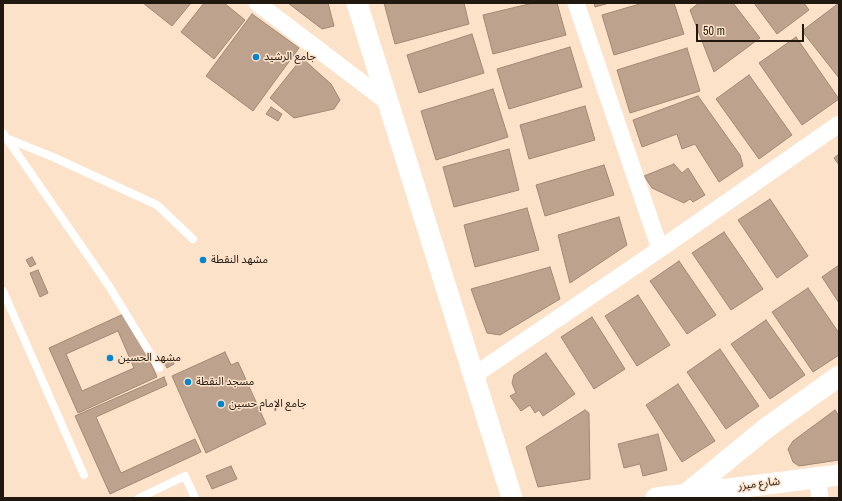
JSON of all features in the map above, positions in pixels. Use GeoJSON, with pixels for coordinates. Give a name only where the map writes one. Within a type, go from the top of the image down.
{"type":"FeatureCollection","features":[{"type":"Feature","properties":{"kind":"street"},"geometry":{"type":"LineString","coordinates":[[257,3],[390,104]]}},
{"type":"Feature","properties":{"kind":"street"},"geometry":{"type":"LineString","coordinates":[[357,3],[390,104],[512,498]]}},
{"type":"Feature","properties":{"kind":"street"},"geometry":{"type":"LineString","coordinates":[[576,3],[660,249]]}},
{"type":"Feature","properties":{"kind":"street"},"geometry":{"type":"LineString","coordinates":[[473,376],[660,249],[839,124]]}},
{"type":"Feature","properties":{"kind":"street"},"geometry":{"type":"LineString","coordinates":[[687,496],[765,429],[839,376]]}},
{"type":"Feature","properties":{"kind":"street","name":"شارع ميزر"},"geometry":{"type":"LineString","coordinates":[[656,498],[687,496],[839,475]]}},
{"type":"Feature","properties":{"kind":"street"},"geometry":{"type":"LineString","coordinates":[[817,477],[820,498]]}},
{"type":"Feature","properties":{"kind":"lane"},"geometry":{"type":"LineString","coordinates":[[4,136],[157,205],[193,239]]}},
{"type":"Feature","properties":{"kind":"lane"},"geometry":{"type":"LineString","coordinates":[[4,136],[109,286],[159,368]]}},
{"type":"Feature","properties":{"kind":"lane"},"geometry":{"type":"LineString","coordinates":[[3,291],[84,475]]}},
{"type":"Feature","properties":{"kind":"lane"},"geometry":{"type":"LineString","coordinates":[[139,498],[185,476],[195,498]]}},
{"type":"Feature","properties":{"kind":"building"},"geometry":{"type":"Polygon","coordinates":[[[143,3],[191,3],[172,26],[143,3]]]}},
{"type":"Feature","properties":{"kind":"building"},"geometry":{"type":"Polygon","coordinates":[[[204,3],[224,3],[245,20],[214,59],[181,32],[204,3]]]}},
{"type":"Feature","properties":{"kind":"building"},"geometry":{"type":"Polygon","coordinates":[[[288,3],[328,3],[334,26],[322,29],[288,3]]]}},
{"type":"Feature","properties":{"kind":"building"},"geometry":{"type":"Polygon","coordinates":[[[384,3],[464,3],[469,24],[395,44],[384,3]]]}},
{"type":"Feature","properties":{"kind":"building"},"geometry":{"type":"Polygon","coordinates":[[[533,3],[557,3],[566,35],[493,54],[483,15],[533,3]]]}},
{"type":"Feature","properties":{"kind":"building"},"geometry":{"type":"Polygon","coordinates":[[[594,3],[609,3],[595,7],[594,3]]]}},
{"type":"Feature","properties":{"kind":"building"},"geometry":{"type":"Polygon","coordinates":[[[643,3],[674,3],[684,34],[614,55],[602,15],[643,3]]]}},
{"type":"Feature","properties":{"kind":"building"},"geometry":{"type":"Polygon","coordinates":[[[699,3],[733,3],[760,38],[714,72],[690,10],[699,3]]]}},
{"type":"Feature","properties":{"kind":"building"},"geometry":{"type":"Polygon","coordinates":[[[754,3],[804,3],[809,10],[777,34],[754,3]]]}},
{"type":"Feature","properties":{"kind":"building"},"geometry":{"type":"Polygon","coordinates":[[[839,3],[839,78],[802,31],[839,3]]]}},
{"type":"Feature","properties":{"kind":"building","name":"جامع الرشيد"},"geometry":{"type":"Polygon","coordinates":[[[252,14],[299,48],[253,111],[206,76],[252,14]]]}},
{"type":"Feature","properties":{"kind":"building"},"geometry":{"type":"Polygon","coordinates":[[[472,34],[484,73],[419,93],[407,55],[472,34]]]}},
{"type":"Feature","properties":{"kind":"building"},"geometry":{"type":"Polygon","coordinates":[[[796,37],[839,99],[802,125],[759,63],[796,37]]]}},
{"type":"Feature","properties":{"kind":"building"},"geometry":{"type":"Polygon","coordinates":[[[570,47],[582,87],[509,109],[497,69],[570,47]]]}},
{"type":"Feature","properties":{"kind":"building"},"geometry":{"type":"Polygon","coordinates":[[[687,48],[700,91],[630,113],[617,70],[687,48]]]}},
{"type":"Feature","properties":{"kind":"building"},"geometry":{"type":"Polygon","coordinates":[[[302,58],[331,84],[340,100],[334,109],[294,118],[270,98],[302,58]]]}},
{"type":"Feature","properties":{"kind":"building"},"geometry":{"type":"Polygon","coordinates":[[[749,75],[792,135],[759,159],[716,99],[749,75]]]}},
{"type":"Feature","properties":{"kind":"building"},"geometry":{"type":"Polygon","coordinates":[[[493,89],[508,137],[436,160],[421,111],[493,89]]]}},
{"type":"Feature","properties":{"kind":"building"},"geometry":{"type":"Polygon","coordinates":[[[698,96],[740,155],[743,166],[719,182],[695,144],[682,149],[677,134],[642,147],[633,120],[698,96]]]}},
{"type":"Feature","properties":{"kind":"building"},"geometry":{"type":"Polygon","coordinates":[[[585,106],[595,140],[529,159],[520,125],[585,106]]]}},
{"type":"Feature","properties":{"kind":"building"},"geometry":{"type":"Polygon","coordinates":[[[271,107],[282,114],[278,121],[266,114],[271,107]]]}},
{"type":"Feature","properties":{"kind":"building"},"geometry":{"type":"Polygon","coordinates":[[[509,149],[519,190],[454,207],[443,167],[509,149]]]}},
{"type":"Feature","properties":{"kind":"building"},"geometry":{"type":"Polygon","coordinates":[[[839,154],[839,165],[834,158],[839,154]]]}},
{"type":"Feature","properties":{"kind":"building"},"geometry":{"type":"Polygon","coordinates":[[[674,164],[682,173],[688,168],[705,195],[693,202],[690,199],[684,203],[652,188],[644,176],[674,164]]]}},
{"type":"Feature","properties":{"kind":"building"},"geometry":{"type":"Polygon","coordinates":[[[604,165],[614,195],[545,216],[536,185],[604,165]]]}},
{"type":"Feature","properties":{"kind":"building"},"geometry":{"type":"Polygon","coordinates":[[[770,199],[808,256],[777,278],[738,220],[770,199]]]}},
{"type":"Feature","properties":{"kind":"building"},"geometry":{"type":"Polygon","coordinates":[[[527,208],[539,250],[475,267],[464,225],[527,208]]]}},
{"type":"Feature","properties":{"kind":"building"},"geometry":{"type":"Polygon","coordinates":[[[619,217],[627,245],[570,283],[558,235],[619,217]]]}},
{"type":"Feature","properties":{"kind":"building"},"geometry":{"type":"Polygon","coordinates":[[[724,232],[763,289],[731,310],[692,253],[724,232]]]}},
{"type":"Feature","properties":{"kind":"building"},"geometry":{"type":"Polygon","coordinates":[[[32,257],[36,264],[30,267],[26,260],[32,257]]]}},
{"type":"Feature","properties":{"kind":"building"},"geometry":{"type":"Polygon","coordinates":[[[679,261],[716,315],[687,334],[650,281],[679,261]]]}},
{"type":"Feature","properties":{"kind":"building"},"geometry":{"type":"Polygon","coordinates":[[[839,265],[839,303],[822,277],[839,265]]]}},
{"type":"Feature","properties":{"kind":"building"},"geometry":{"type":"Polygon","coordinates":[[[550,267],[560,299],[500,335],[487,333],[471,289],[550,267]]]}},
{"type":"Feature","properties":{"kind":"building"},"geometry":{"type":"Polygon","coordinates":[[[38,270],[48,293],[40,297],[30,273],[38,270]]]}},
{"type":"Feature","properties":{"kind":"building"},"geometry":{"type":"Polygon","coordinates":[[[808,288],[839,333],[839,355],[813,372],[772,312],[808,288]]]}},
{"type":"Feature","properties":{"kind":"building"},"geometry":{"type":"Polygon","coordinates":[[[638,295],[670,345],[637,366],[605,316],[638,295]]]}},
{"type":"Feature","properties":{"kind":"building"},"geometry":{"type":"Polygon","coordinates":[[[128,312],[157,377],[78,413],[49,348],[128,312]],[[118,331],[66,354],[82,391],[134,368],[118,331]]]}},
{"type":"Feature","properties":{"kind":"building"},"geometry":{"type":"Polygon","coordinates":[[[592,317],[625,369],[594,389],[561,337],[592,317]]]}},
{"type":"Feature","properties":{"kind":"building"},"geometry":{"type":"Polygon","coordinates":[[[766,320],[805,375],[770,399],[731,344],[766,320]]]}},
{"type":"Feature","properties":{"kind":"building"},"geometry":{"type":"Polygon","coordinates":[[[720,349],[759,406],[726,429],[687,372],[720,349]]]}},
{"type":"Feature","properties":{"kind":"building","name":"جامع الإمام حسين"},"geometry":{"type":"Polygon","coordinates":[[[225,352],[231,365],[238,362],[266,424],[206,453],[172,376],[225,352]]]}},
{"type":"Feature","properties":{"kind":"building"},"geometry":{"type":"Polygon","coordinates":[[[546,353],[575,394],[543,416],[539,410],[535,413],[530,405],[521,411],[510,396],[516,393],[512,383],[514,375],[546,353]]]}},
{"type":"Feature","properties":{"kind":"building"},"geometry":{"type":"Polygon","coordinates":[[[172,358],[174,364],[167,368],[164,362],[172,358]]]}},
{"type":"Feature","properties":{"kind":"building"},"geometry":{"type":"Polygon","coordinates":[[[164,377],[167,385],[96,417],[121,473],[195,439],[201,452],[110,494],[75,416],[164,377]]]}},
{"type":"Feature","properties":{"kind":"building"},"geometry":{"type":"Polygon","coordinates":[[[678,384],[715,441],[682,462],[646,405],[678,384]]]}},
{"type":"Feature","properties":{"kind":"building"},"geometry":{"type":"Polygon","coordinates":[[[585,410],[589,413],[590,479],[538,487],[526,447],[585,410]]]}},
{"type":"Feature","properties":{"kind":"building"},"geometry":{"type":"Polygon","coordinates":[[[835,410],[839,416],[839,460],[799,466],[793,462],[788,449],[793,441],[835,410]]]}},
{"type":"Feature","properties":{"kind":"building"},"geometry":{"type":"Polygon","coordinates":[[[658,434],[667,470],[643,476],[640,464],[624,468],[618,444],[658,434]]]}},
{"type":"Feature","properties":{"kind":"building"},"geometry":{"type":"Polygon","coordinates":[[[231,466],[237,479],[212,489],[206,476],[231,466]]]}},
{"type":"Feature","properties":{"kind":"place","name":"جامع الرشيد"},"geometry":{"type":"Point","coordinates":[256,57]}},
{"type":"Feature","properties":{"kind":"place","name":"مشهد النقطة"},"geometry":{"type":"Point","coordinates":[203,260]}},
{"type":"Feature","properties":{"kind":"place","name":"مشهد الحسين"},"geometry":{"type":"Point","coordinates":[110,358]}},
{"type":"Feature","properties":{"kind":"place","name":"مسجد النقطة"},"geometry":{"type":"Point","coordinates":[188,382]}},
{"type":"Feature","properties":{"kind":"place","name":"جامع الإمام حسين"},"geometry":{"type":"Point","coordinates":[221,404]}}]}
